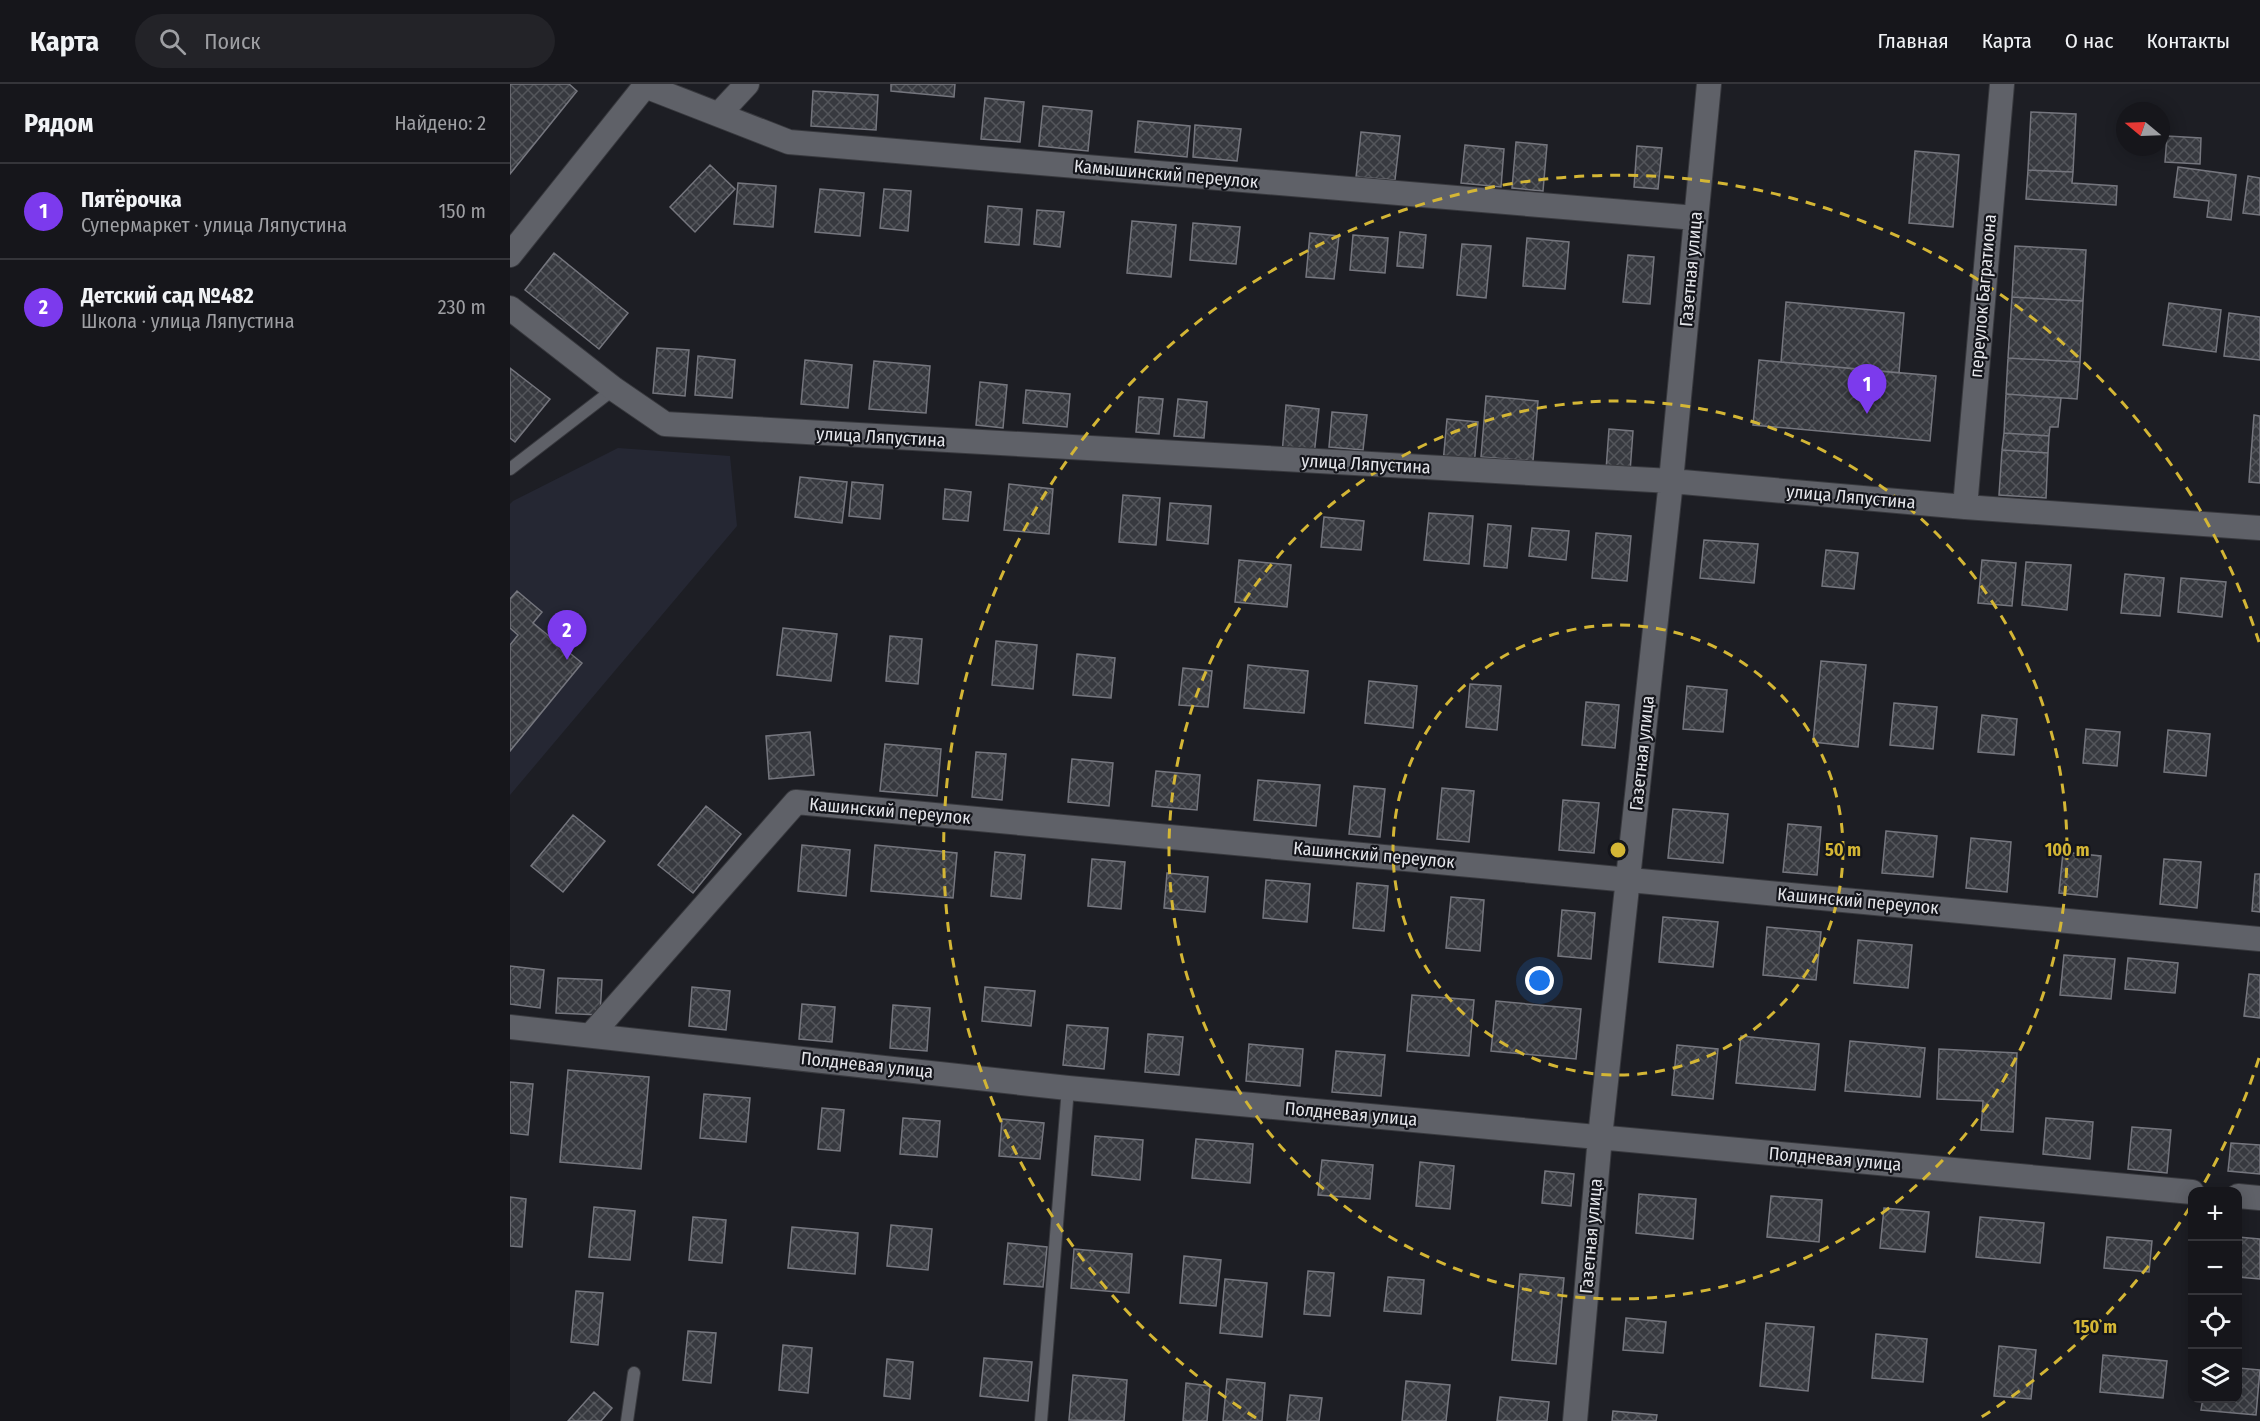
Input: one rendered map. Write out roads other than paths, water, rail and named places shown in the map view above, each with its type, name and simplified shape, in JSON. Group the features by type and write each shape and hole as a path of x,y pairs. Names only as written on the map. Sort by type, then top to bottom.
{"street":[{"path":"719,114 747,84"},
{"name":"Газетная улица","path":"1575,1421 1600,1137 1671,481 1709,84"},
{"name":"переулок Багратиона","path":"1965,507 2001,84"},
{"path":"510,255 644,85"},
{"name":"Камышинский переулок","path":"644,85 789,142 1696,218"},
{"name":"улица Ляпустина","path":"510,308 614,389 664,424 1671,481 1965,507 2260,528"},
{"name":"Кашинский переулок","path":"591,1035 796,802 2260,939"},
{"name":"Полдневая улица","path":"510,1027 1068,1088 2188,1192"},
{"path":"2242,1196 2260,1198"}],"lane":[{"path":"510,469 614,389"},
{"path":"1041,1421 1068,1088"},
{"path":"627,1421 634,1373"}],"place":[{"name":"Пятёрочка","path":"1867,414"},
{"name":"Детский сад №482","path":"567,660"}]}
